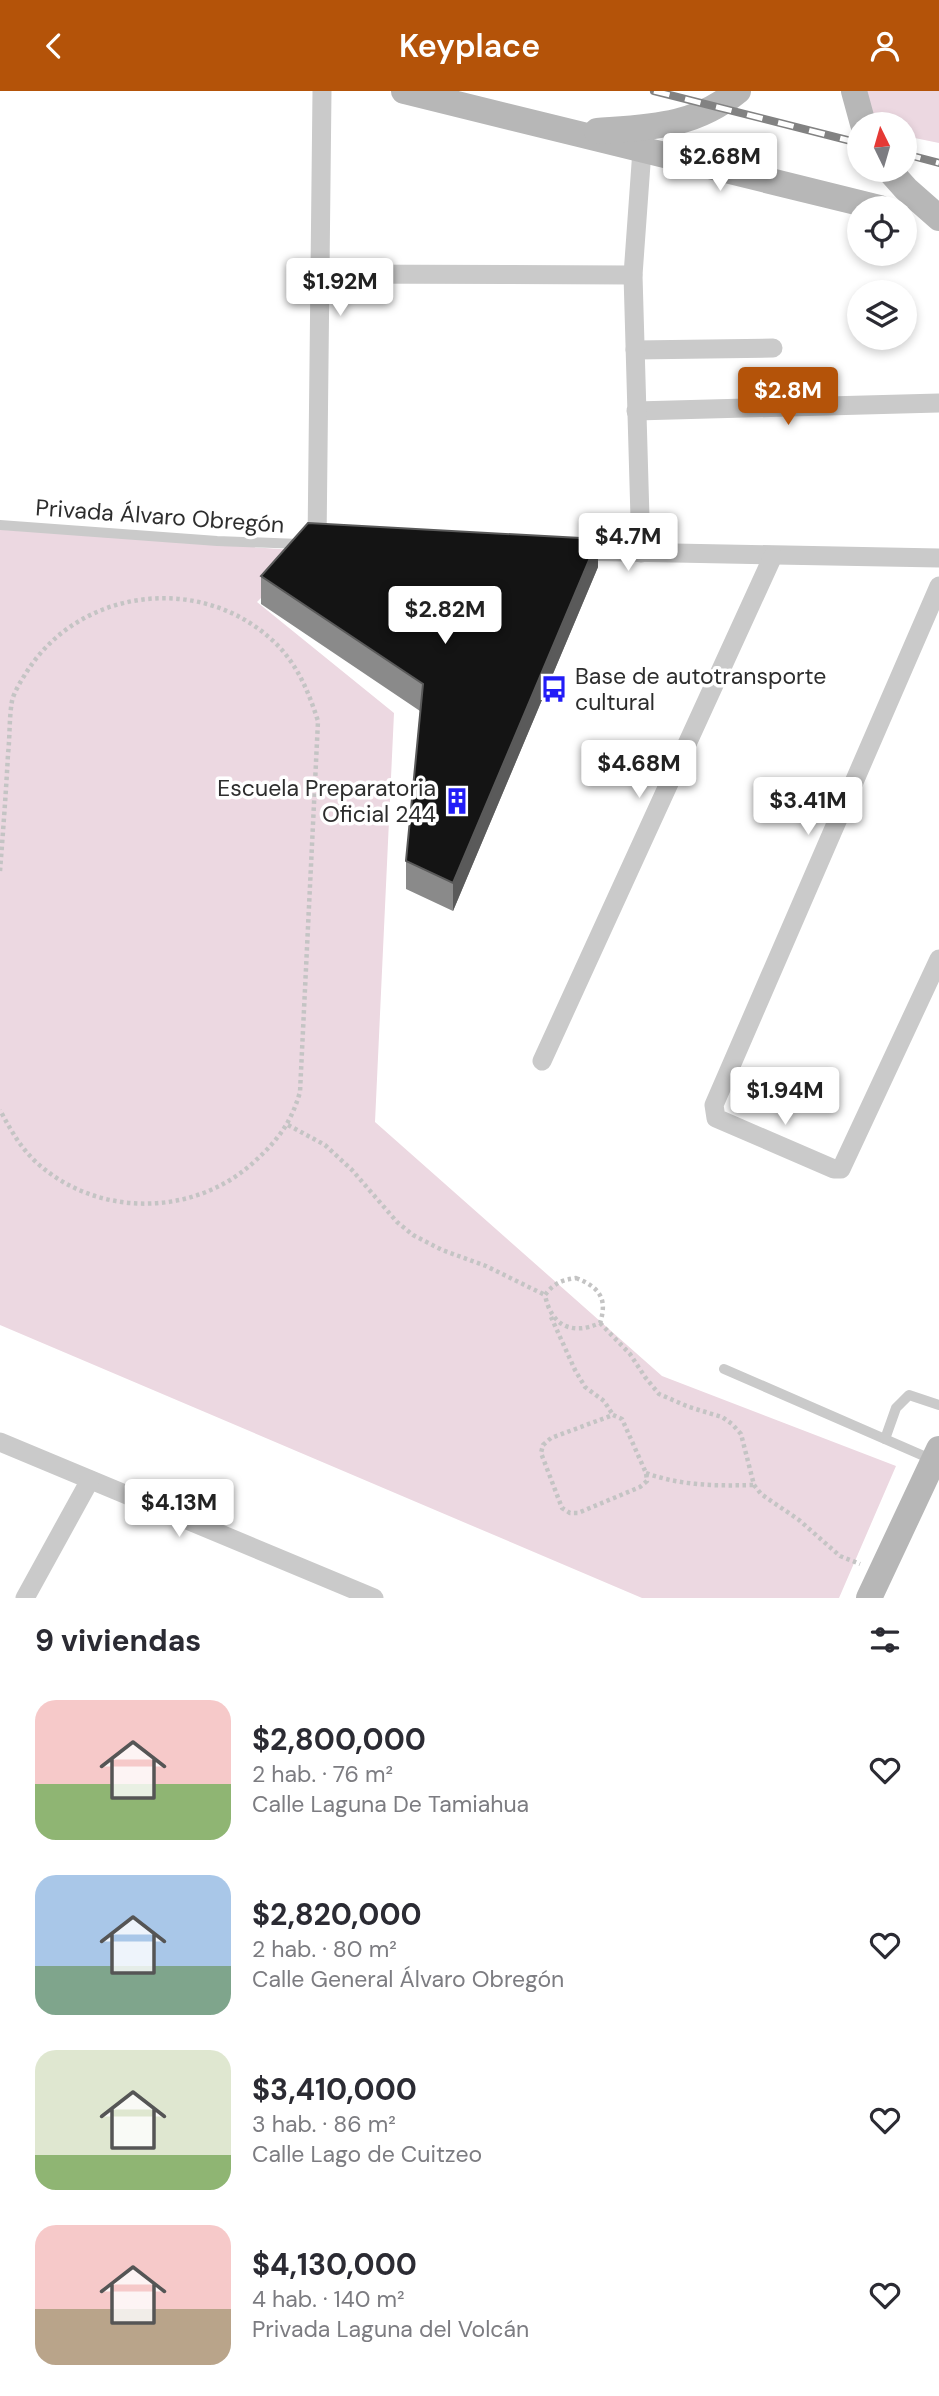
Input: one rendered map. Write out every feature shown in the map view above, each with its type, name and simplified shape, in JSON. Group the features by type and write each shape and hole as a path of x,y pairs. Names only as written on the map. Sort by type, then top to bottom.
{"main road":[{"path":"404,91 847,200"},
{"path":"570,132 667,125 708,112 738,91"},
{"path":"854,91 860,112"},
{"path":"900,182 939,221"},
{"path":"917,216 939,221"},
{"path":"869,1598 937,1455"}],"street":[{"path":"322,91 317,544 344,545"},
{"path":"641,553 633,275 642,150"},
{"path":"320,274 633,275"},
{"path":"635,350 774,348"},
{"path":"636,411 939,403"},
{"path":"547,551 939,558"},
{"path":"542,1061 773,556"},
{"path":"939,586 714,1104 714,1114 719,1121 834,1170 843,1167 939,959"},
{"path":"0,1442 374,1598"},
{"path":"24,1598 90,1480"}],"lane":[{"name":"Privada Álvaro Obregón","path":"0,525 217,541 317,544"},
{"path":"724,1369 885,1439 937,1455"},
{"path":"885,1439 897,1408 909,1395 939,1405"}],"path":[{"path":"0,871 12,699 25,673 42,650 68,627 90,614 121,602 160,596 205,602 247,620 272,640 292,663 308,690 318,721 300,1092 288,1125 267,1150 240,1174 208,1192 169,1203 128,1204 100,1199 64,1183 36,1162 13,1135 0,1110"},
{"path":"288,1125 325,1145 352,1170 397,1222 413,1235 545,1295"},
{"path":"600,1323 603,1304 601,1295 590,1283 576,1278 561,1280 550,1287 545,1295 550,1315 584,1387 604,1401 612,1415 622,1419 647,1481 640,1487 591,1508 570,1513 562,1508 541,1453 544,1445 551,1438 612,1415"},
{"path":"550,1315 571,1328 584,1329 600,1323"},
{"path":"600,1323 630,1354 659,1394 722,1417 741,1434 754,1485 761,1494 799,1520 840,1556 880,1573"},
{"path":"646,1473 668,1481 695,1485 754,1485"}],"shaded area":[{"path":"862,91 939,91 939,143 917,138 917,112 866,112"},
{"path":"0,529 308,551 257,602 394,713 375,1122 662,1376 896,1466 839,1598 642,1598 0,1325"}],"building":[{"name":"Escuela Preparatoria Oficial 244","path":"308,523 598,539 453,883 406,861 423,684 261,576"}],"railway":[{"path":"654,91 847,140"},
{"path":"917,157 939,163"}],"place":[{"name":"Base de autotransporte cultural","path":"554,689"},
{"name":"Escuela Preparatoria Oficial 244","path":"457,801"}]}
